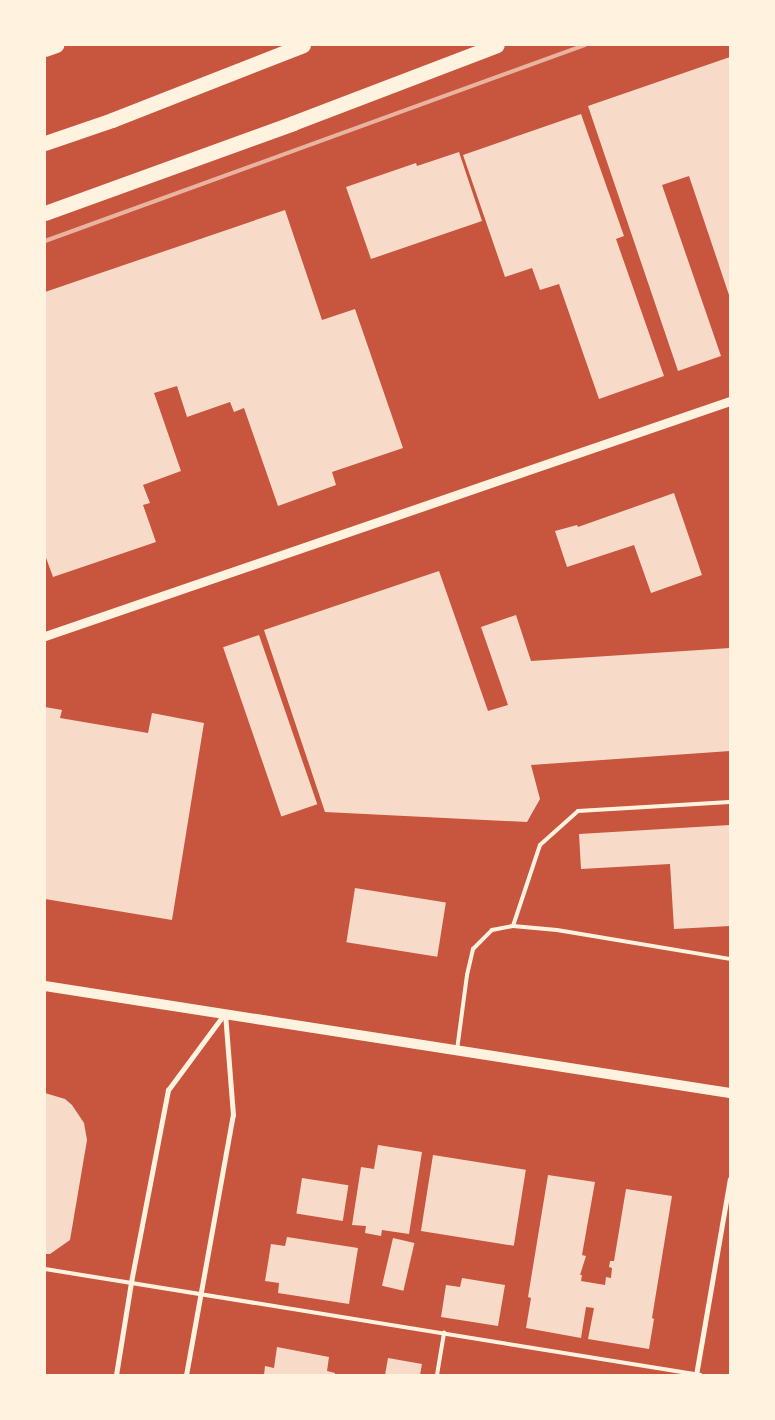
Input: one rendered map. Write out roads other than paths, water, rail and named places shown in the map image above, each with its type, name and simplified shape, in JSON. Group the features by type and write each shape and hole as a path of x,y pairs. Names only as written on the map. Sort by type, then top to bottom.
{"highway":[{"path":"45,49 56,45"},
{"path":"45,143 112,120 303,45"},
{"path":"45,212 293,123 496,45"}],"main road":[{"path":"45,986 730,1093"}],"street":[{"path":"45,636 730,400"},
{"path":"116,1375 131,1282 168,1090 225,1013"},
{"path":"186,1375 233,1115 225,1013"},
{"path":"696,1375 730,1179"}],"lane":[{"path":"514,926 540,845 578,811 730,802"},
{"path":"456,1050 467,975 473,949 492,930 514,926 557,930 730,959"},
{"path":"45,1269 700,1375"},
{"path":"437,1375 444,1333"}],"railway":[{"path":"45,241 585,45"}]}
